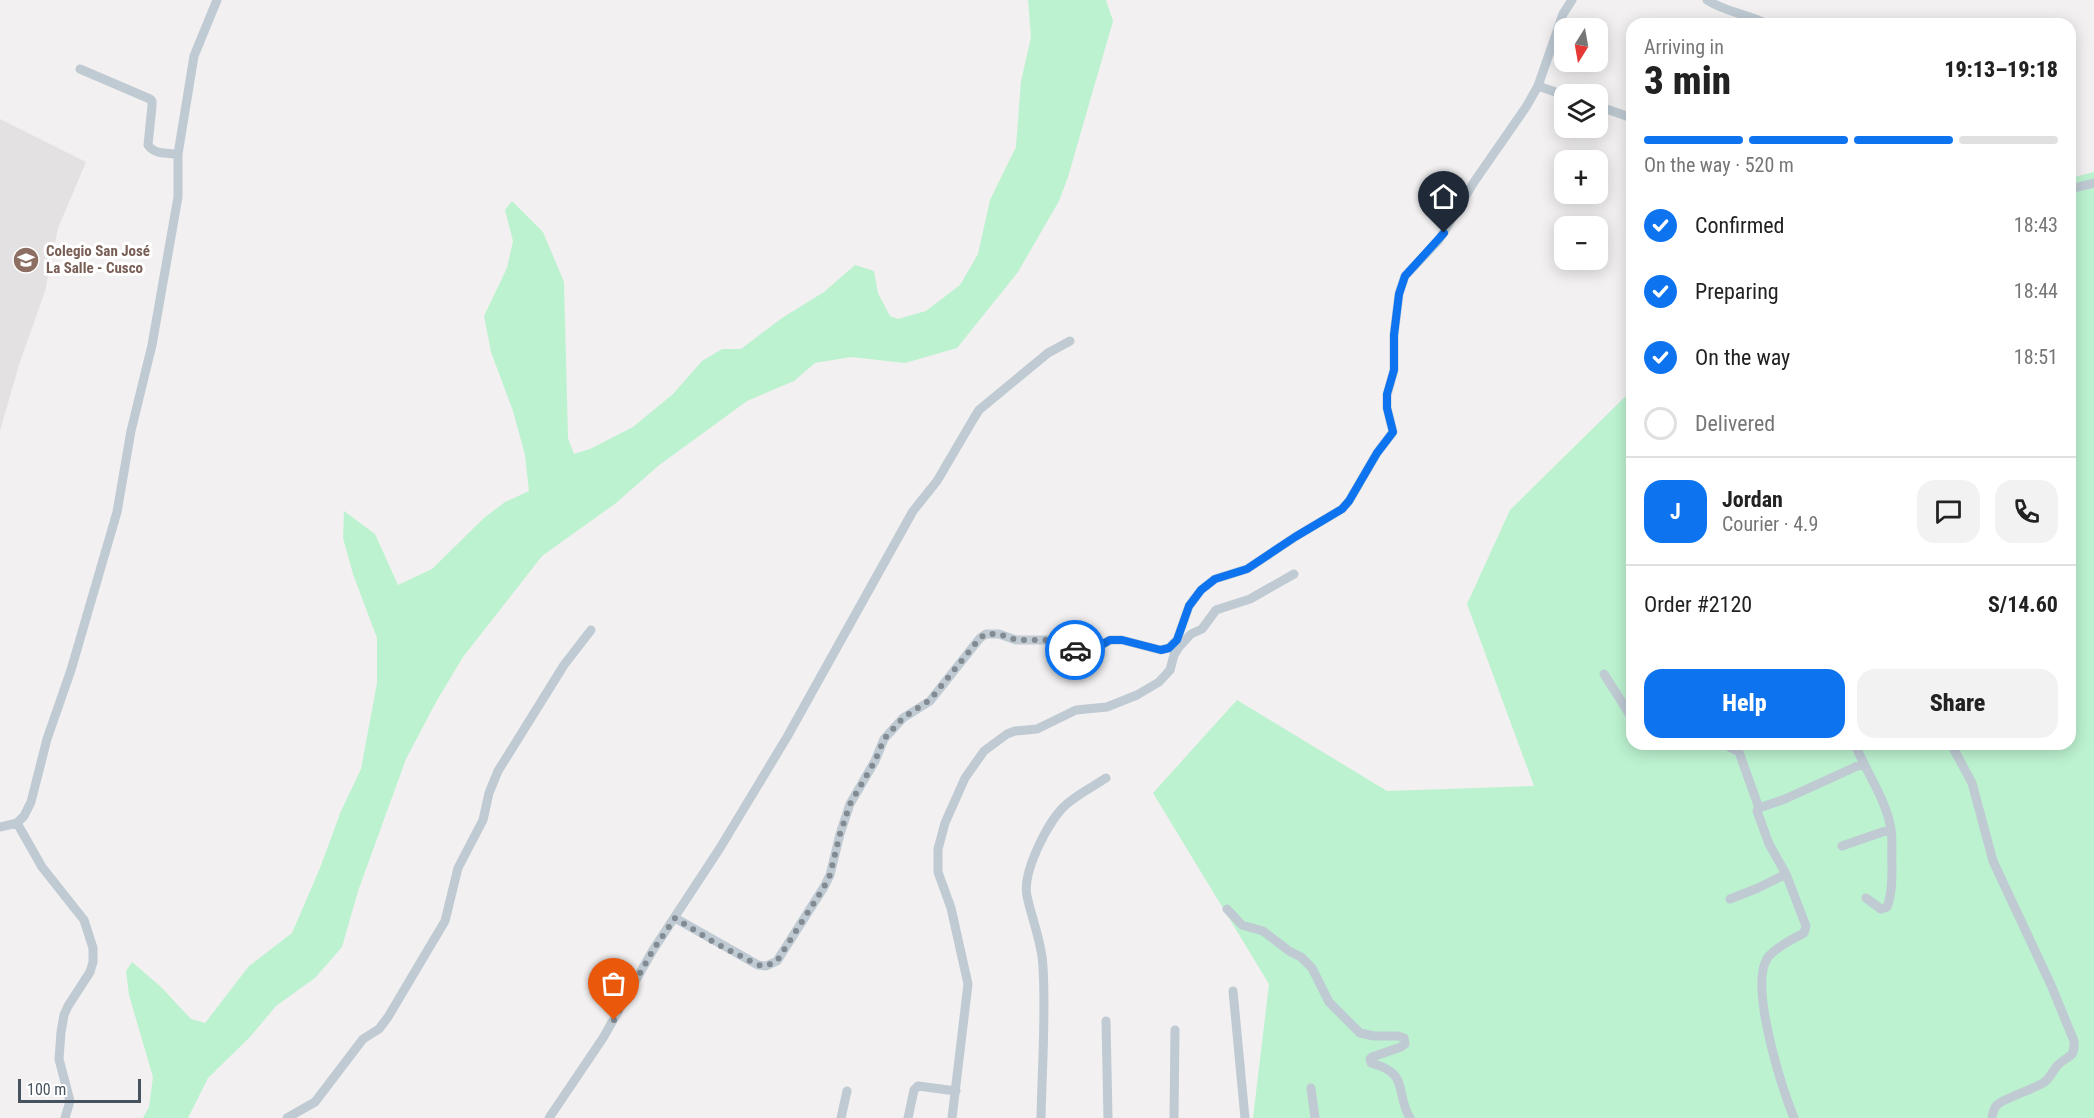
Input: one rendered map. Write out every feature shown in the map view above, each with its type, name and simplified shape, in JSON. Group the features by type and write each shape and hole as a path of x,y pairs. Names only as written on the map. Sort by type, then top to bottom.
{"street":[{"path":"0,827 17,823 24,816 31,802 47,739 71,670 117,512 131,431 152,345 178,197 178,154 194,56 217,0"},
{"path":"952,1118 968,984 951,908 938,872 938,849 949,813 965,778 984,751 1007,734 1037,729 1076,710 1107,707 1137,695 1159,682 1170,670 1174,648 1189,606 1201,590 1215,579 1247,569 1342,509 1349,501 1377,453 1393,432 1387,408 1387,394 1394,370 1394,335 1399,294 1405,276 1444,233 1474,182 1538,86 1563,14 1572,0"},
{"path":"1707,0 1733,12 1754,18"},
{"path":"80,69 150,99 153,106 148,145 158,152 178,154"},
{"path":"1538,86 1554,92"},
{"path":"1608,110 1626,116"},
{"path":"2076,188 2094,183"},
{"path":"549,1118 603,1038 653,950 786,737 913,511 937,481 974,418 980,410 1048,353 1070,341"},
{"path":"675,918 715,943 758,965 766,966 777,961 827,881 850,804 875,761 884,739 903,718 930,700 974,645 986,634 999,634 1016,640 1048,640 1078,651 1089,652 1110,640 1122,640 1161,650 1174,648 1202,628 1216,610 1250,599 1294,574"},
{"path":"286,1118 315,1102 363,1039 379,1029 388,1017 445,921 458,868 483,820 489,793 498,771 564,664 591,630"},
{"path":"1604,674 1626,709"},
{"path":"1735,750 1739,752 1758,808 1757,814 1769,844 1786,874 1806,930 1769,956 1762,968 1761,993 1781,1084 1794,1118"},
{"path":"1857,750 1881,798 1891,829 1892,876 1889,902 1887,907 1881,909 1866,898"},
{"path":"1954,750 1972,783 1993,861 2074,1041 2072,1056 2058,1065 2048,1079 2027,1092 1998,1103 1993,1110 1992,1118"},
{"path":"1758,808 1785,799 1863,764"},
{"path":"1041,1118 1044,987 1042,951 1027,896 1028,872 1052,823 1066,804 1106,778"},
{"path":"17,823 42,867 84,920 93,948 90,972 68,1006 61,1032 60,1068 70,1101 65,1118"},
{"path":"1842,846 1891,829"},
{"path":"1730,899 1786,874"},
{"path":"1227,909 1242,925 1263,931 1289,951 1301,957 1312,968 1329,1002 1360,1033 1404,1038 1405,1044 1401,1047 1370,1059 1371,1063 1385,1067 1399,1079 1406,1112 1410,1118"},
{"path":"1233,991 1245,1118"},
{"path":"1106,1021 1108,1118"},
{"path":"1174,1118 1175,1030"},
{"path":"908,1118 914,1090 918,1086 956,1091"},
{"path":"1311,1089 1315,1118"},
{"path":"841,1118 847,1091"}],"shaded area":[{"name":"Colegio San José La Salle - Cusco","path":"0,119 86,162 58,228 45,291 19,365 0,431"}],"green space":[{"path":"1028,0 1106,0 1113,21 1059,201 1018,272 957,348 905,363 851,357 815,363 794,381 747,401 658,466 616,503 542,556 463,657 406,759 358,891 342,947 315,978 276,1006 250,1037 208,1078 188,1118 143,1118 149,1107 153,1077 129,995 126,971 132,962 161,987 191,1019 205,1023 249,966 292,933 341,811 361,769 377,683 377,638 353,574 343,538 344,511 375,534 398,585 432,569 484,518 505,502 529,491 525,455 513,411 491,352 484,316 507,268 513,241 505,210 512,201 543,232 564,282 568,438 574,454 590,449 633,427 673,394 702,361 722,349 741,349 782,318 824,292 855,265 874,271 878,293 890,316 898,319 926,311 960,285 978,254 990,200 1016,147 1021,81 1031,37"},
{"path":"2094,172 2094,1118 1253,1118 1269,984 1153,793 1237,700 1387,791 1534,786 1467,604 1510,510 1626,396 1626,750 2076,750 2076,176"}],"way so far":[{"path":"614,1020 653,950 675,918 715,943 758,965 766,966 777,961 830,875 850,804 875,761 884,739 897,723 925,705 935,695 980,638 992,633 1016,640 1048,640 1075,650"}],"place":[{"name":"Colegio San José La Salle - Cusco","path":"26,260"}],"route":[{"path":"1075,650 1089,652 1110,640 1122,640 1161,650 1169,648 1177,640 1184,626 1189,606 1201,590 1215,579 1247,569 1342,509 1377,453 1392,436 1393,428 1387,408 1387,394 1394,370 1394,335 1399,294 1405,276 1444,233"}]}
